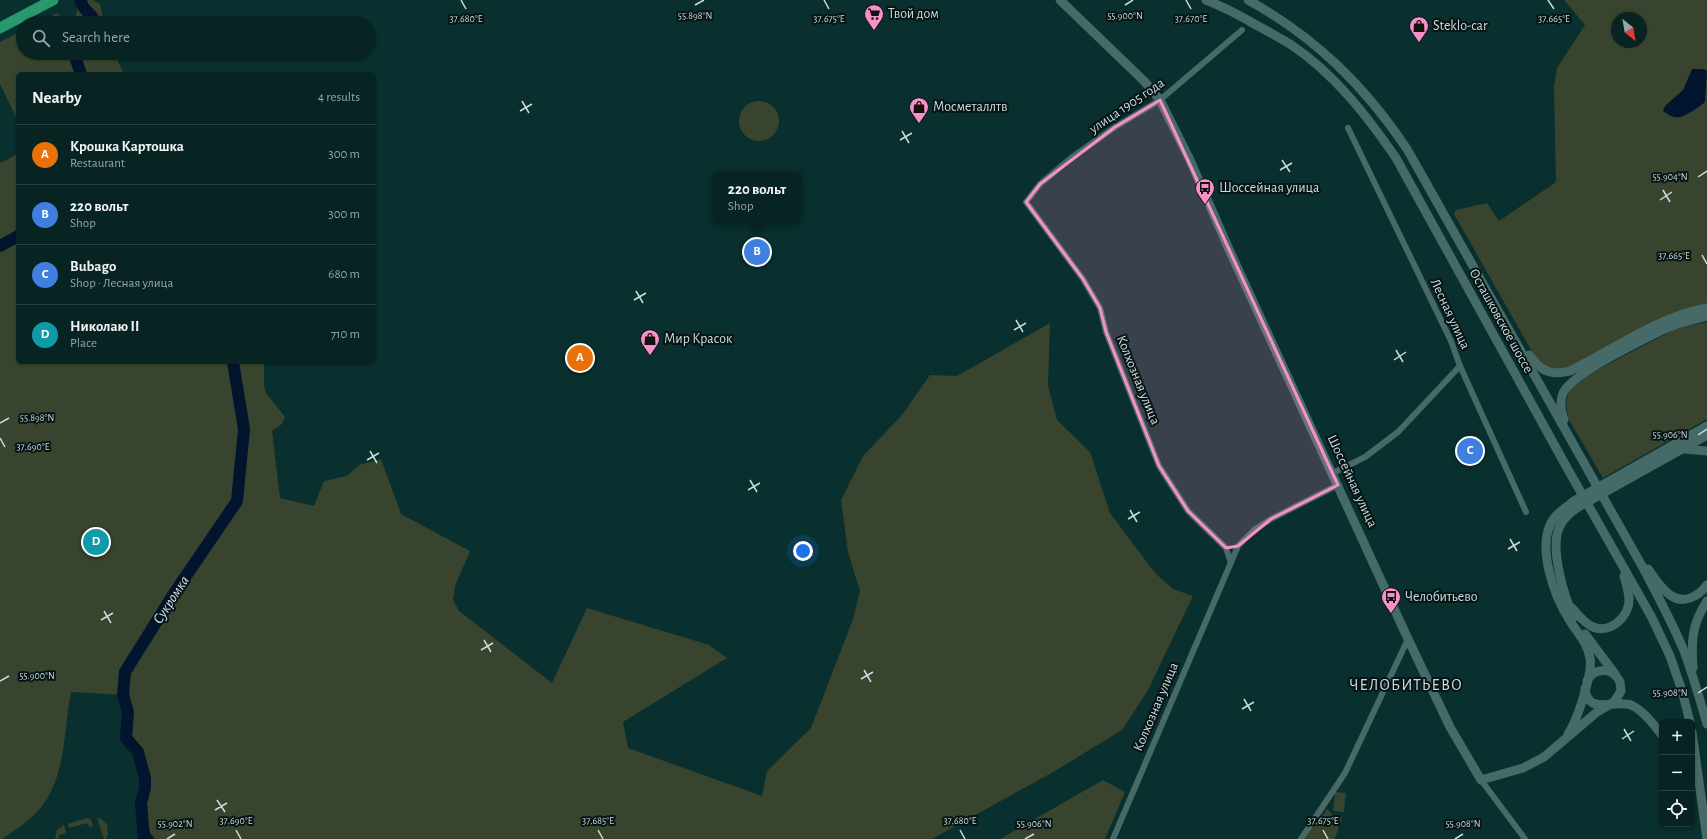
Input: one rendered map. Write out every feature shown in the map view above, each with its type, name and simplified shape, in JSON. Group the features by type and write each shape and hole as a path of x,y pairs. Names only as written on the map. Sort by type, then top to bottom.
{"highway":[{"path":"22,16 52,0"},
{"path":"0,28 16,19"}],"street":[{"name":"Шоссейная улица","path":"1060,0 1144,81 1160,100 1190,160 1228,247 1450,727 1481,780 1525,839"},
{"name":"Осташковское шоссе","path":"1206,0 1220,5 1291,45 1321,69 1354,102 1377,130 1396,158 1613,551 1651,616 1670,656 1682,691 1689,719"},
{"name":"Осташковское шоссе","path":"1248,0 1300,32 1331,58 1362,88 1387,118 1425,179 1630,544 1665,610 1684,651 1707,724"},
{"name":"улица 1905 года","path":"1026,202 1040,184 1071,158 1115,127 1160,100 1242,30"},
{"name":"Лесная улица","path":"1348,128 1450,341 1526,512"},
{"name":"Колхозная улица","path":"1026,202 1083,278 1100,308 1106,332 1159,466 1188,511 1226,548 1231,563"},
{"path":"1508,326 1534,362 1543,370 1560,374 1582,365 1658,323 1692,311 1707,308"},
{"path":"1581,458 1563,419 1561,410 1563,392 1568,386 1586,372 1662,330 1677,324 1707,316"},
{"path":"1333,473 1365,457 1398,432 1460,366"},
{"path":"1550,752 1565,738 1573,726 1590,670 1591,659 1588,650 1562,607 1551,577 1547,547 1550,526 1558,514 1574,501 1707,426"},
{"path":"1481,780 1523,768 1537,761 1598,712 1617,699 1621,691 1618,678 1576,621 1566,599 1561,582 1557,556 1557,534 1559,527 1565,518 1580,506 1707,435"},
{"path":"1683,449 1707,451"},
{"name":"Колхозная улица","path":"1113,839 1238,546 1254,530 1271,519 1338,485"},
{"path":"1630,544 1669,595 1685,600 1693,598 1701,593 1707,584"},
{"path":"1226,548 1238,546"},
{"path":"1561,582 1571,607 1592,627 1609,627 1618,622 1624,616 1628,607 1629,599 1624,578 1613,551"},
{"path":"1696,687 1692,638 1699,613 1707,601"},
{"path":"1301,839 1345,773 1408,638"},
{"path":"1618,678 1611,672 1603,670 1593,673 1586,683 1587,695 1592,702 1601,706 1624,703 1639,710 1659,732"},
{"path":"1695,755 1707,839"},
{"path":"1695,790 1703,815"}],"highlighted area":[{"path":"1160,100 1338,485 1271,519 1238,546 1226,548 1188,511 1159,466 1106,332 1100,308 1083,279 1026,202 1040,184 1115,127"}],"green space":[{"path":"83,0 92,0 100,4 103,16 75,16 78,8 76,4"},
{"path":"1564,0 1707,0 1707,305 1569,367 1553,369 1546,366 1534,355 1454,214 1456,210 1487,203 1499,221 1556,182 1554,87 1557,68 1585,25"},
{"path":"57,13 61,16 51,16"},
{"path":"16,34 16,60 117,60 123,72 16,72 16,117 0,84 0,42"},
{"path":"759,101 767,103 773,107 777,113 779,121 777,129 773,135 767,139 759,141 751,139 745,135 741,129 739,121 741,113 745,107 751,103"},
{"path":"16,155 16,364 264,364 264,386 266,393 285,417 282,424 272,431 280,498 314,506 324,481 347,476 359,465 381,459 401,514 470,551 455,586 453,600 459,611 552,683 587,608 709,645 727,658 623,722 628,748 762,796 767,771 811,728 853,619 860,591 848,552 841,500 863,456 902,415 930,375 957,376 1050,323 1048,386 1057,420 1090,452 1110,513 1155,573 1173,589 1193,596 1147,692 1122,730 1055,771 932,839 155,839 150,832 144,813 147,778 141,752 129,738 130,712 125,695 71,692 62,758 52,790 32,817 0,839 0,163"},
{"path":"1707,322 1707,419 1603,478 1568,418 1566,402 1569,390 1584,377 1677,328"},
{"path":"1103,780 1125,792 1105,839 1000,839"},
{"path":"1335,792 1346,793 1344,812 1333,811"},
{"path":"1327,809 1333,815 1342,817 1335,839 1305,839 1317,819 1323,815"},
{"path":"87,818 91,820 93,826 89,827 87,823 69,828 68,824"},
{"path":"97,818 100,818 107,824 108,834 106,839 104,839"},
{"path":"64,825 66,833 59,835 58,839 55,839 57,830"}],"water":[{"path":"1692,69 1704,69 1707,71 1705,102 1686,115 1681,117 1671,116 1663,111 1665,106 1683,90"},
{"path":"142,797 143,814 148,832 154,839 138,839 138,819"}],"waterway":[{"path":"80,0 84,8 91,16"},
{"path":"76,60 80,72"},
{"path":"0,246 16,237"},
{"name":"Сукромка","path":"144,839 141,803 145,788 145,778 138,752 126,738 128,712 123,695 125,672 173,595 237,501 244,429 233,364"}],"place":[{"name":"Твой дом","path":"874,31"},
{"name":"Steklo-car","path":"1419,43"},
{"name":"Мосметаллтв","path":"919,124"},
{"name":"Шоссейная улица","path":"1205,205"},
{"name":"220 вольт","path":"757,252"},
{"name":"Мир Красок","path":"650,356"},
{"name":"Крошка Картошка","path":"580,358"},
{"name":"Bubago","path":"1470,451"},
{"name":"Николаю II","path":"96,542"},
{"name":"Челобитьево","path":"1391,614"}],"district":[{"name":"ЧЕЛОБИТЬЕВО","path":"1406,685"}]}
